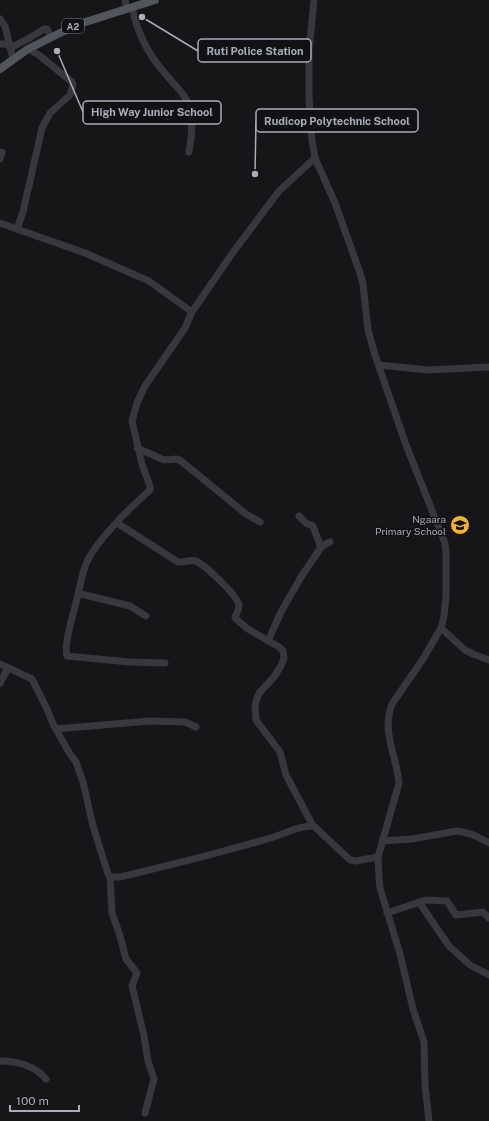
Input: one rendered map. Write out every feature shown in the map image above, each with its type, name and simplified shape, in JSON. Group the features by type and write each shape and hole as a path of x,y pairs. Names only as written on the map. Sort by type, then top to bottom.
{"main road":[{"name":"A2","path":"0,69 28,49 76,25 128,5 155,0"}],"street":[{"path":"314,0 309,52 309,82 311,123 315,158 335,203 361,279 365,297 368,330 379,365 406,445 444,543 446,596 441,628 389,711 390,740 399,783 378,857 380,888 400,954 413,1009 424,1042 429,1121"},
{"path":"128,5 147,50 159,67 182,92 187,102 191,116 192,132 188,152"},
{"path":"0,19 5,26 13,59"},
{"path":"0,44 10,46 28,39 44,29 47,29 51,37"},
{"path":"17,229 23,212 42,128 50,113 70,95 73,88 72,82 39,55 28,49"},
{"path":"166,663 129,662 67,656 67,643 82,575 92,554 130,507 150,490 137,448 132,422 137,403 145,386 186,328 192,312 231,255 278,191 315,158"},
{"path":"0,223 85,253 149,281 192,312"},
{"path":"379,365 428,370 489,368"},
{"path":"137,448 164,460 177,459 181,461 246,514 260,522"},
{"path":"299,516 306,523 313,526 321,548"},
{"path":"117,523 178,562 193,560 206,568 227,588 237,601 239,610 236,619 248,630 281,649 284,654 281,666 257,698 255,706 256,720 280,752 286,775 313,826 350,860 356,861 378,857"},
{"path":"268,641 281,612 292,593 321,548 330,542"},
{"path":"79,592 81,594 130,606 146,616"},
{"path":"441,628 465,650 489,660"},
{"path":"0,664 32,679 56,729 78,766 95,832 110,877 112,913 126,959 137,973 132,986 144,1036 148,1061 154,1079 145,1113"},
{"path":"0,683 8,668"},
{"path":"56,729 150,721 185,722 196,727"},
{"path":"110,877 120,877 198,858 306,826 313,826"},
{"path":"382,841 412,839 457,831 474,835 489,843"},
{"path":"387,913 426,900 447,900 456,915 483,912 489,918"},
{"path":"419,902 452,950 470,965 489,976"},
{"path":"0,1061 26,1065 41,1073 46,1079"}],"place":[{"name":"Ruti Police Station","path":"142,17"},
{"name":"High Way Junior School","path":"57,51"},
{"name":"Rudicop Polytechnic School","path":"255,174"},
{"name":"Ngaara Primary School","path":"460,525"}]}
